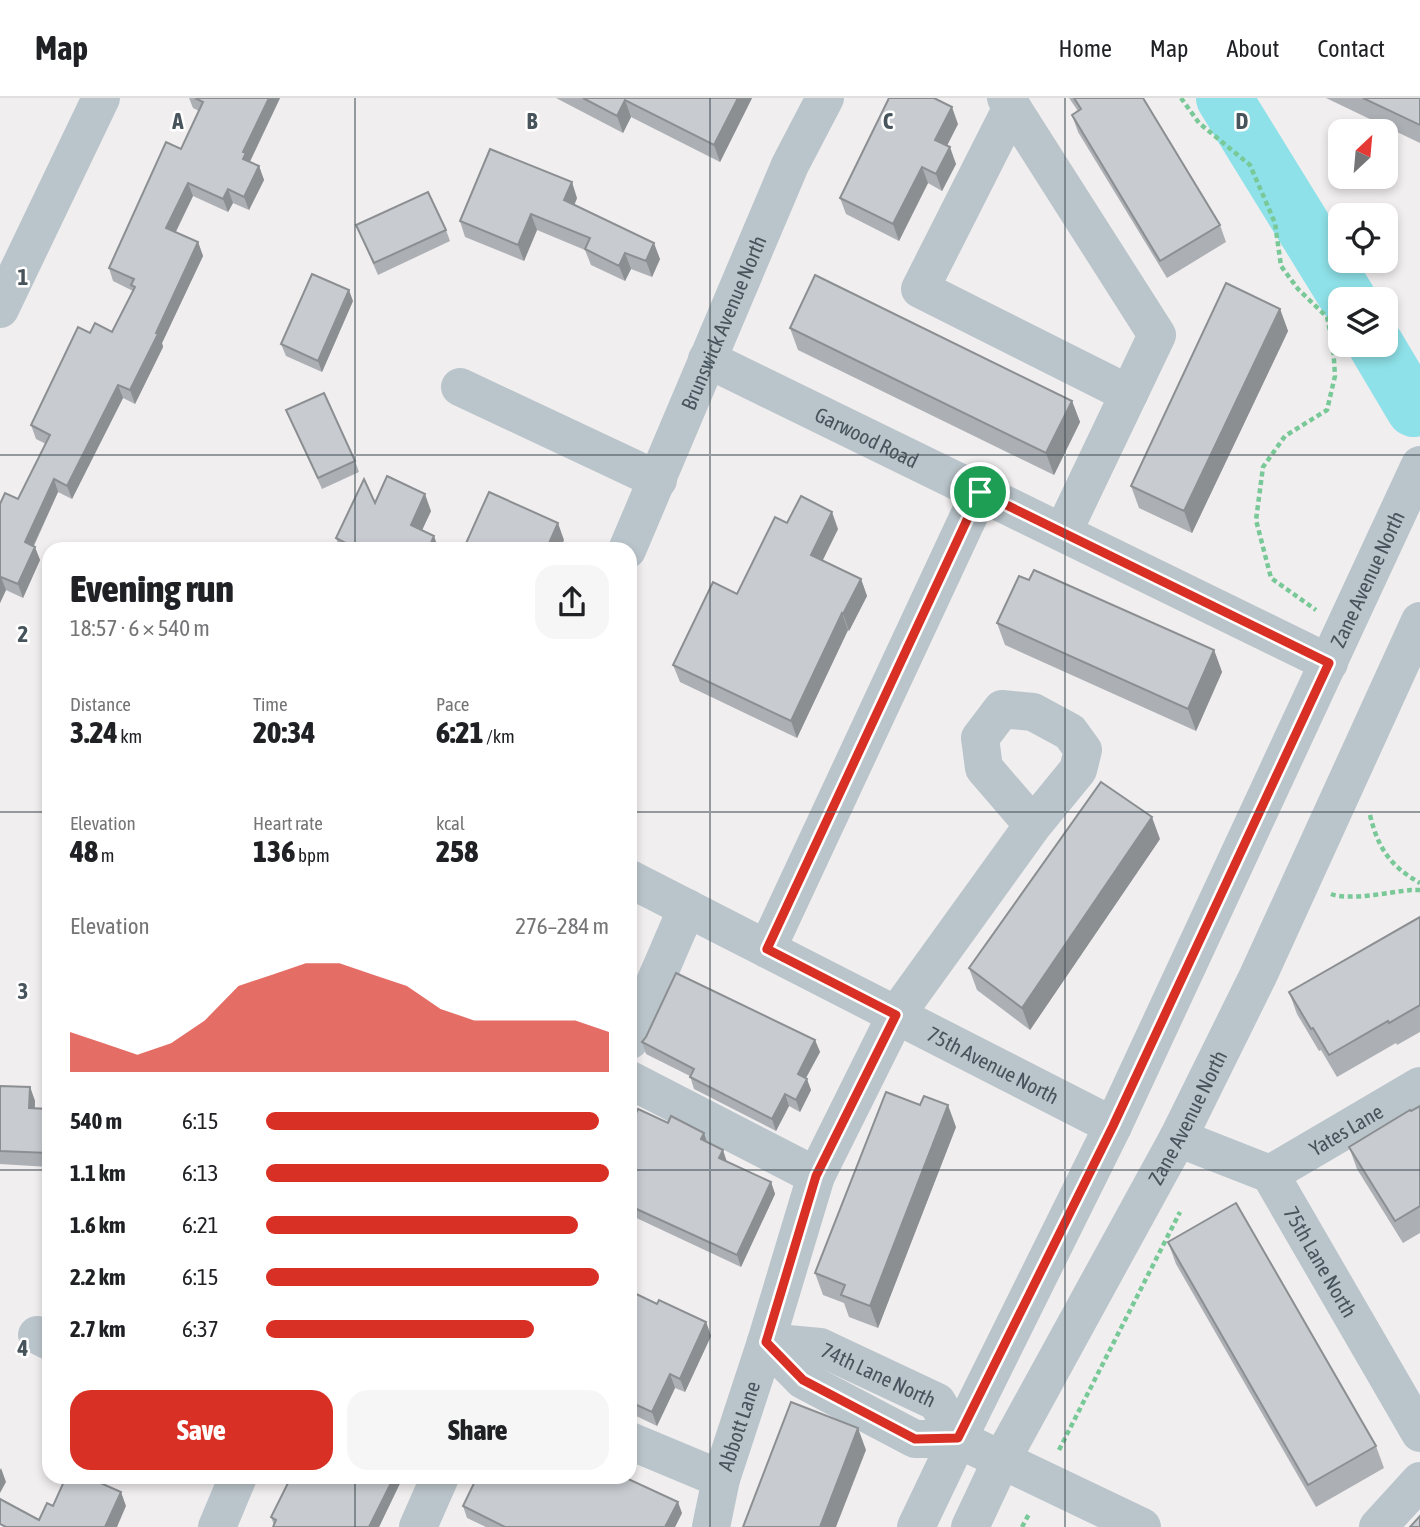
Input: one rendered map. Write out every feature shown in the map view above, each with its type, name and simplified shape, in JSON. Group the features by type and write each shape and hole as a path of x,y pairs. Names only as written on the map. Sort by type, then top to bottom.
{"street":[{"path":"0,309 101,98"},
{"name":"Brunswick Avenue North","path":"631,542 790,164 825,98"},
{"path":"1009,103 920,289 1129,394"},
{"path":"1009,103 1157,335 1063,533"},
{"name":"Garwood Road","path":"708,359 1329,663"},
{"path":"460,387 658,480"},
{"name":"Zane Avenue North","path":"916,1527 1113,1126 1420,465"},
{"path":"767,949 980,492"},
{"name":"Zane Avenue North","path":"970,1527 1002,1459 1178,1138 1258,976 1420,621"},
{"name":"Abbott Lane","path":"711,1527 721,1479 816,1176 896,1015 1033,825"},
{"name":"75th Avenue North","path":"637,883 1113,1126"},
{"path":"637,1024 687,908"},
{"path":"637,1084 816,1176"},
{"name":"Yates Lane","path":"1270,1174 1420,1086"},
{"path":"1178,1138 1270,1174"},
{"name":"75th Lane North","path":"1270,1174 1420,1433"},
{"name":"74th Lane North","path":"766,1342 803,1380 915,1439 958,1438"},
{"path":"958,1438 1142,1527"},
{"path":"637,1444 721,1479"},
{"path":"1378,1527 1420,1482"},
{"path":"217,1527 235,1484"},
{"path":"418,1527 437,1484"}],"path":[{"path":"1181,98 1199,123 1250,165 1275,223 1281,266 1298,289 1327,317 1333,345 1335,376 1327,410 1285,436 1263,467 1256,520 1271,578 1320,613 1347,624"},
{"path":"1368,811 1386,856 1420,883"},
{"path":"1331,894 1337,897 1420,890"},
{"path":"1022,1527 1185,1203"}],"building":[{"path":"195,98 269,98 243,152 246,153 243,159 259,166 244,197 228,189 223,199 188,183 166,228 198,242 156,333 158,334 130,390 118,385 67,486 54,479 25,542 35,547 18,584 1,577 0,579 0,504 5,493 18,499 50,435 31,425 78,327 90,333 95,323 112,332 135,287 131,285 134,279 109,268 166,142 181,149 203,102"},
{"path":"583,98 738,98 714,145 625,100 617,116"},
{"path":"889,98 934,98 952,107 935,140 950,147 936,174 922,167 893,224 840,198"},
{"path":"1074,98 1143,98 1220,225 1160,261 1072,115 1081,109"},
{"path":"1363,98 1420,98 1420,125"},
{"path":"490,149 572,182 564,200 654,243 646,261 625,253 619,266 585,249 590,238 531,214 518,245 460,221"},
{"path":"428,192 446,230 374,263 356,225"},
{"path":"312,274 349,290 318,361 281,344"},
{"path":"815,275 1072,401 1046,453 790,328"},
{"path":"1226,283 1280,309 1184,511 1131,486"},
{"path":"324,393 355,461 318,478 286,410"},
{"path":"387,476 425,494 411,525 434,536 431,542 344,542 336,538 364,479 375,503"},
{"path":"489,492 558,523 550,542 467,542"},
{"path":"801,496 832,512 811,555 861,579 791,721 673,665 713,582 737,594 775,517 787,523"},
{"path":"1034,570 1214,650 1188,709 997,623 1019,576 1029,580"},
{"path":"1101,782 1152,817 1022,1008 969,968"},
{"path":"1420,917 1420,1005 1329,1055 1289,992"},
{"path":"676,973 815,1040 798,1074 807,1079 796,1100 785,1094 772,1119 690,1077 694,1069 642,1042"},
{"path":"0,1086 30,1087 29,1108 42,1109 42,1153 0,1151"},
{"path":"886,1092 920,1105 924,1096 948,1105 870,1306 841,1295 845,1285 815,1273"},
{"path":"1420,1106 1420,1206 1395,1221 1349,1147"},
{"path":"638,1109 668,1123 671,1116 704,1133 701,1139 723,1150 719,1158 771,1182 737,1255 637,1209"},
{"path":"1236,1203 1376,1446 1308,1485 1168,1242"},
{"path":"637,1294 657,1304 659,1300 706,1322 680,1379 670,1374 652,1412 637,1405"},
{"path":"791,1402 858,1428 820,1527 743,1527"},
{"path":"637,1483 678,1502 665,1527 505,1527 463,1506 474,1484"},
{"path":"63,1484 103,1484 121,1492 105,1527 6,1527 0,1524 0,1499 39,1520 47,1503 53,1506"},
{"path":"288,1484 390,1484 369,1527 273,1527 276,1520 271,1517"},
{"path":"1420,1516 1420,1527 1410,1527"}],"waterway":[{"path":"1224,98 1341,287"},
{"path":"1383,357 1414,409"}],"route":[{"path":"980,492 1329,663 1113,1126 958,1438 915,1439 803,1380 766,1342 816,1176 896,1015 767,949 980,492"}]}
